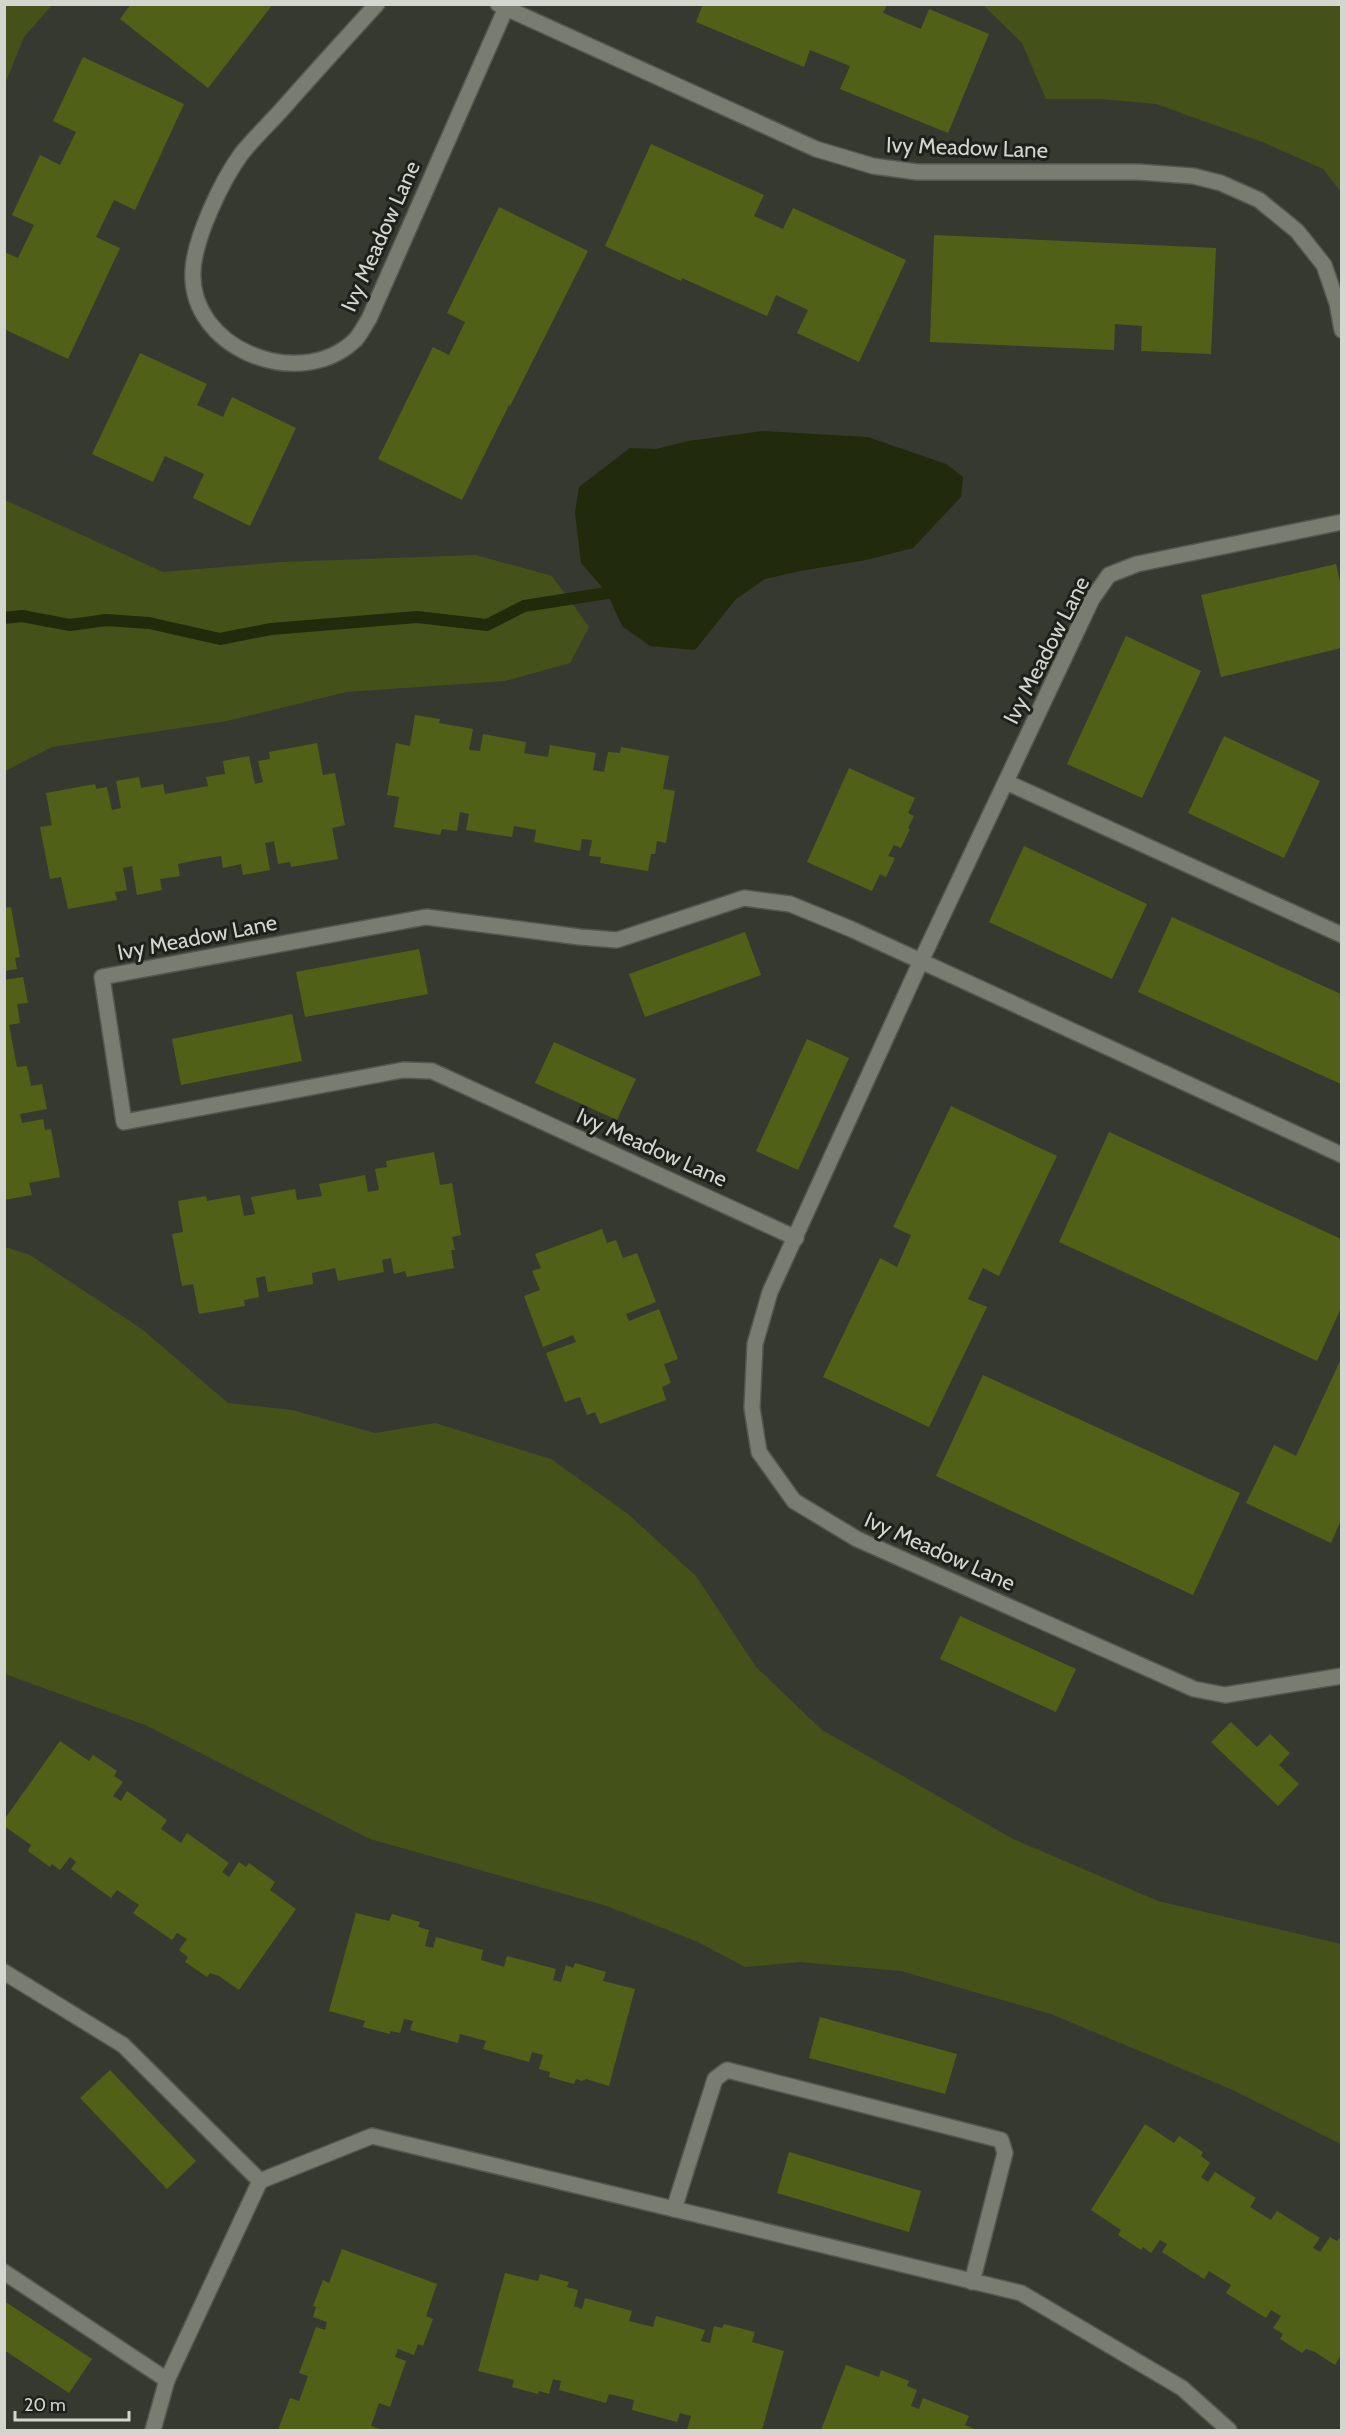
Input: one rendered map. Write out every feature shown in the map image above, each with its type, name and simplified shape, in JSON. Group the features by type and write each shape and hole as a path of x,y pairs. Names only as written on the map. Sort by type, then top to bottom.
{"street":[{"name":"Ivy Meadow Lane","path":"377,4 241,154 200,236 193,270 196,305 218,335 268,360 288,365 312,361 336,353 354,341 369,319 502,6 816,149 873,166 917,172 1138,172 1193,176 1221,183 1259,200 1297,231 1324,265 1337,303 1341,330"},
{"name":"Ivy Meadow Lane","path":"1341,522 1137,564 1109,575 1092,599 921,961 770,1292 755,1344 752,1407 759,1452 794,1501 857,1539 1194,1689 1226,1695 1341,1676"},
{"path":"1006,782 1341,935"},
{"name":"Ivy Meadow Lane","path":"796,1238 432,1071 403,1070 124,1122 102,978 426,917 617,940 744,898 790,904 921,961 1341,1155"},
{"path":"4,1972 123,2045 260,2181"},
{"path":"674,2209 715,2079 727,2070 1001,2140 1005,2153 972,2282"},
{"path":"153,2430 167,2380 260,2181 372,2136 1020,2294 1182,2388 1229,2430"},
{"path":"4,2272 167,2380"}],"green space":[{"path":"5,4 52,5 24,37 5,84"},
{"path":"983,5 1341,5 1341,192 1323,169 1265,143 1156,104 1102,99 1046,99 1022,43"},
{"path":"5,500 163,572 282,562 476,555 552,576 589,627 570,663 505,681 346,692 227,721 52,747 5,771"},
{"path":"5,1247 30,1255 143,1330 228,1403 292,1410 375,1433 435,1423 551,1459 628,1514 696,1576 756,1667 822,1730 1013,1839 1158,1901 1341,1944 1341,2144 1233,2090 1051,2014 901,1971 799,1962 745,1967 698,1942 607,1906 370,1839 145,1725 5,1674"}],"shaded area":[{"path":"763,431 868,437 946,464 963,477 961,497 913,548 866,560 765,579 736,599 695,650 650,646 622,626 607,593 581,563 575,512 579,487 630,448 656,449 688,441"}],"building":[{"path":"131,4 273,4 208,88 120,19"},
{"path":"703,4 887,4 883,13 921,29 929,9 989,34 948,133 840,89 850,66 810,50 804,67 696,22"},
{"path":"83,57 184,104 135,210 114,200 96,237 120,248 68,359 4,329 4,252 18,258 34,225 12,215 40,155 60,165 76,132 53,121"},
{"path":"651,144 764,195 754,216 783,229 793,208 906,260 859,362 797,333 808,310 776,295 767,316 682,278 681,281 605,246"},
{"path":"499,207 588,251 462,500 378,459 433,347 449,355 465,322 447,313"},
{"path":"934,235 1216,248 1211,354 1141,351 1142,326 1115,324 1114,350 930,342"},
{"path":"140,353 207,384 197,405 223,417 232,397 296,428 250,526 193,498 204,474 165,456 153,482 92,454"},
{"path":"1336,564 1341,586 1341,648 1221,677 1201,595"},
{"path":"1126,636 1201,671 1142,798 1067,764"},
{"path":"415,715 440,719 439,723 473,729 469,750 480,751 483,734 526,742 524,753 535,755 548,757 550,745 596,753 593,770 604,772 608,752 620,753 621,747 669,756 663,789 675,791 666,843 657,841 655,854 651,854 648,871 600,863 601,857 589,856 592,840 582,839 580,851 534,842 536,830 514,826 512,837 466,830 469,814 460,812 457,831 442,829 440,835 394,827 399,797 387,795 396,743 410,746"},
{"path":"1224,736 1320,781 1284,858 1188,813"},
{"path":"317,743 323,775 335,773 345,825 332,828 338,859 291,867 290,862 278,864 274,841 265,843 270,870 243,875 241,864 223,868 221,856 197,860 178,864 180,876 160,879 162,890 137,895 132,866 123,868 127,890 115,892 117,900 68,909 61,877 50,879 40,827 52,825 46,793 95,784 96,789 107,787 112,810 121,808 116,781 139,777 141,788 163,784 165,794 208,786 206,777 225,774 223,761 249,756 255,784 263,782 258,761 270,759 269,752"},
{"path":"849,768 915,798 908,813 914,816 908,828 910,829 901,848 894,845 888,856 895,858 886,877 880,874 872,891 807,862"},
{"path":"1024,846 1147,904 1112,979 989,922"},
{"path":"11,907 20,957 15,958 17,969 4,971 4,908"},
{"path":"1172,917 1341,994 1341,1084 1138,992"},
{"path":"745,932 761,975 645,1017 629,974"},
{"path":"419,949 428,994 305,1017 296,972"},
{"path":"23,977 28,1003 17,1004 20,1023 9,1025 17,1067 27,1066 31,1086 42,1084 47,1109 20,1114 22,1123 43,1119 45,1130 51,1129 60,1177 29,1183 32,1195 4,1200 4,980"},
{"path":"292,1014 302,1061 181,1085 172,1039"},
{"path":"807,1039 849,1058 798,1170 756,1151"},
{"path":"554,1042 636,1079 617,1120 535,1083"},
{"path":"951,1106 1057,1156 999,1276 983,1268 968,1299 987,1307 929,1427 823,1377 880,1258 897,1267 911,1235 893,1227"},
{"path":"1109,1132 1341,1239 1341,1308 1317,1361 1059,1242"},
{"path":"434,1152 440,1185 452,1183 461,1235 452,1237 455,1250 451,1250 454,1268 407,1277 405,1271 394,1274 391,1258 382,1260 384,1272 338,1281 335,1268 312,1273 313,1284 268,1292 265,1276 256,1278 259,1297 244,1300 245,1306 199,1314 193,1284 182,1286 172,1234 183,1232 178,1201 206,1196 207,1201 240,1195 244,1216 255,1214 251,1197 295,1189 297,1200 322,1196 319,1184 365,1175 368,1192 379,1190 375,1169 387,1167 386,1161"},
{"path":"602,1229 607,1243 616,1240 623,1258 637,1253 656,1302 626,1314 629,1321 659,1309 678,1359 664,1364 671,1383 662,1387 666,1400 600,1424 595,1412 587,1415 580,1397 565,1402 546,1353 576,1342 573,1335 543,1347 524,1296 540,1290 532,1271 541,1268 535,1254"},
{"path":"1341,1359 1341,1520 1331,1543 1246,1503 1274,1445 1296,1456"},
{"path":"983,1375 1240,1493 1193,1595 936,1476"},
{"path":"960,1616 1076,1669 1056,1712 940,1659"},
{"path":"1231,1722 1257,1747 1270,1734 1290,1753 1279,1765 1299,1784 1278,1806 1211,1742"},
{"path":"60,1741 89,1761 93,1755 117,1771 114,1776 123,1782 113,1796 121,1801 127,1791 167,1820 161,1829 181,1843 187,1833 229,1863 222,1872 229,1877 239,1862 246,1867 249,1863 275,1882 270,1890 296,1909 239,1990 219,1976 210,1973 207,1977 185,1962 188,1957 179,1950 187,1939 177,1933 172,1940 133,1913 139,1905 117,1890 111,1898 71,1869 76,1862 70,1857 60,1870 52,1864 50,1867 28,1851 31,1845 4,1826 4,1820"},
{"path":"356,1913 389,1921 392,1914 420,1922 418,1927 429,1930 425,1946 433,1948 436,1937 483,1950 481,1960 504,1967 507,1956 556,1969 553,1980 561,1982 566,1965 573,1968 575,1963 606,1972 603,1981 635,1989 609,2086 586,2079 582,2081 576,2079 574,2084 549,2077 550,2072 539,2069 543,2055 532,2052 529,2062 483,2049 486,2041 460,2034 458,2043 410,2030 413,2021 404,2019 400,2033 390,2031 390,2034 363,2027 365,2021 329,2011"},
{"path":"820,2017 957,2054 945,2094 809,2058"},
{"path":"110,2070 196,2161 167,2189 80,2098"},
{"path":"1145,2124 1174,2143 1179,2136 1203,2152 1201,2156 1210,2163 1201,2177 1208,2182 1215,2172 1256,2198 1250,2207 1271,2220 1277,2211 1320,2238 1313,2248 1320,2252 1330,2237 1337,2241 1341,2239 1341,2355 1335,2365 1315,2352 1306,2349 1302,2353 1280,2339 1283,2334 1273,2328 1281,2316 1271,2310 1266,2318 1226,2293 1231,2285 1209,2271 1204,2279 1162,2252 1167,2244 1160,2240 1151,2253 1143,2247 1141,2250 1118,2235 1121,2230 1091,2210"},
{"path":"789,2152 921,2191 909,2232 777,2193"},
{"path":"342,2249 437,2284 426,2316 433,2319 423,2346 418,2344 414,2355 398,2349 395,2357 406,2361 390,2407 379,2403 371,2426 383,2430 278,2430 290,2398 299,2401 308,2376 299,2373 316,2327 325,2330 327,2322 313,2317 316,2307 313,2306 323,2280 329,2283"},
{"path":"505,2273 538,2281 540,2274 569,2282 567,2287 578,2290 574,2306 582,2309 585,2298 632,2311 629,2321 653,2327 656,2316 705,2330 701,2341 710,2343 714,2326 722,2328 724,2324 755,2332 752,2342 784,2351 762,2430 687,2430 691,2416 680,2413 677,2422 632,2410 634,2400 609,2394 606,2403 559,2390 561,2381 553,2379 549,2394 539,2391 538,2394 512,2387 514,2380 478,2371"},
{"path":"4,2301 92,2359 69,2393 4,2350"},
{"path":"846,2365 879,2377 881,2370 909,2381 907,2386 917,2390 911,2406 919,2409 923,2398 969,2416 965,2425 977,2430 821,2430"}],"waterway":[{"path":"4,618 22,616 70,625 106,620 149,623 220,639 271,629 417,617 487,625 524,606 607,593 619,586"}]}
